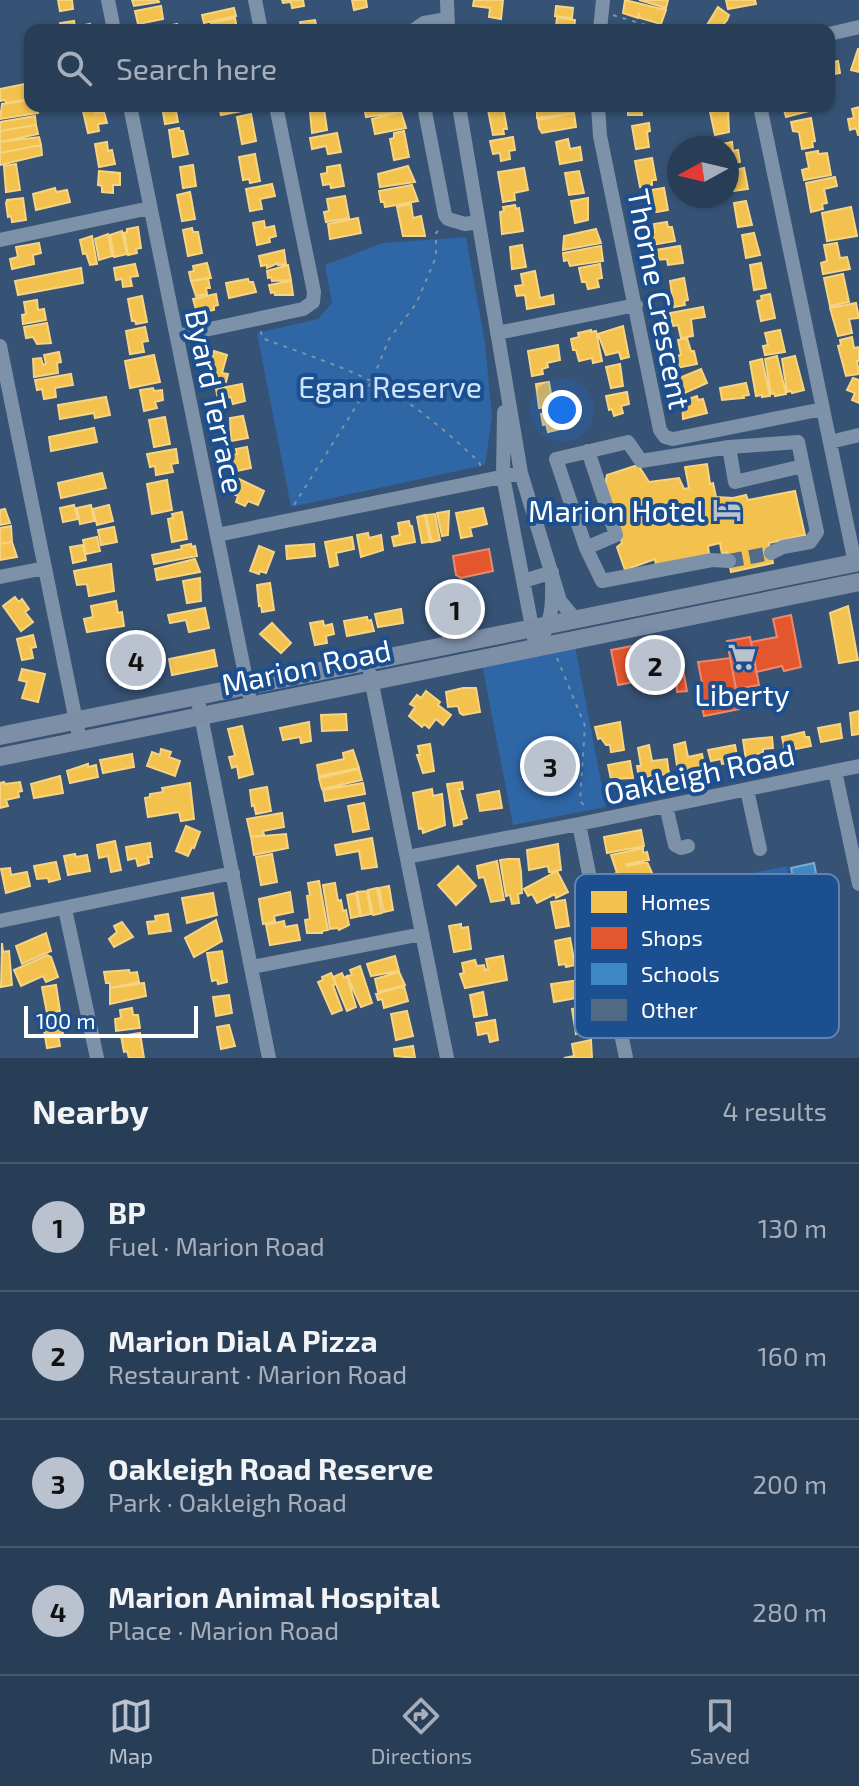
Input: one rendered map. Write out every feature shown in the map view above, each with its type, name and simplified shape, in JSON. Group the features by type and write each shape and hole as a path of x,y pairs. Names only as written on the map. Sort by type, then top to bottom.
{"main road":[{"name":"Marion Road","path":"0,757 252,706 369,671 540,627 858,569"},
{"name":"Marion Road","path":"0,736 248,686 536,648 858,569"}],"street":[{"path":"108,0 113,24"},
{"path":"255,0 260,24"},
{"path":"423,24 447,24 447,0"},
{"path":"835,33 859,27"},
{"name":"Byard Terrace","path":"131,112 252,706"},
{"path":"177,336 303,309 314,298 277,112"},
{"path":"425,112 448,219 465,224 478,222"},
{"path":"460,112 521,473 560,601 576,620"},
{"name":"Thorne Crescent","path":"598,112 600,136 660,430 665,437 673,439 823,409"},
{"path":"761,112 858,569"},
{"path":"0,240 150,208"},
{"path":"497,333 636,305"},
{"path":"0,346 80,741"},
{"path":"504,380 503,476 524,581 540,627"},
{"path":"830,442 859,435"},
{"path":"729,561 712,560 602,581 586,548 556,459 628,442 641,461 729,447 798,442 817,532 810,542 783,547 771,553"},
{"path":"729,447 735,482 803,466"},
{"path":"586,548 616,535 588,451"},
{"path":"217,535 521,473"},
{"path":"0,577 45,568"},
{"path":"524,581 552,572"},
{"path":"536,648 540,627 552,599 552,572"},
{"path":"369,671 447,1058"},
{"path":"197,696 269,1058"},
{"name":"Oakleigh Road","path":"407,857 859,766"},
{"path":"835,771 859,884"},
{"path":"747,790 760,849"},
{"path":"666,806 675,845 681,848 688,846"},
{"path":"579,824 589,874"},
{"path":"0,921 233,873"},
{"path":"65,909 97,1058"},
{"path":"252,967 422,934"},
{"path":"622,1038 626,1058"}],"path":[{"path":"603,6 647,24"},
{"path":"296,519 294,504 372,381 389,339 416,304 436,257 436,233 448,219"},
{"path":"259,319 262,338 372,381 444,429 479,462 484,480"},
{"path":"563,642 557,659 585,726 580,801 598,820"}],"green space":[{"name":"Egan Reserve","path":"466,237 485,343 492,417 485,465 291,507 257,333 318,319 332,303 325,265 383,243"},
{"path":"575,646 606,807 513,825 482,664"},
{"path":"787,866 788,874 747,874"}],"building: Homes":[{"path":"58,0 72,0 73,9 60,11"},
{"path":"132,0 158,0 159,2 134,6"},
{"path":"282,0 303,0 304,6 292,8 291,2 283,3"},
{"path":"352,0 366,0 367,7 354,10"},
{"path":"474,0 503,0 501,19 489,17 490,8 473,6"},
{"path":"625,0 666,10 661,24 640,18 639,13 638,18 623,13"},
{"path":"639,0 668,0 666,8"},
{"path":"726,0 755,0 756,4 728,9"},
{"path":"161,6 163,19 138,24 135,11"},
{"path":"556,6 573,8 572,18 555,16"},
{"path":"718,7 729,15 724,24 708,24"},
{"path":"234,8 236,16 204,23 202,15"},
{"path":"557,17 575,20 575,24 556,24"},
{"path":"235,18 236,24 211,24"},
{"path":"315,20 316,24 300,24"},
{"path":"859,49 859,72 851,70"},
{"path":"838,61 840,73 835,74 835,62"},
{"path":"24,84 24,100 0,101 0,89"},
{"path":"24,101 24,112 38,113 0,119 2,104"},
{"path":"859,107 858,135 856,128 850,130 848,119 854,118 852,109"},
{"path":"83,112 104,112 107,123 98,124 99,131 88,133"},
{"path":"163,112 176,112 178,122 165,124"},
{"path":"310,112 324,112 327,130 312,133"},
{"path":"365,112 401,112 366,117"},
{"path":"401,112 406,128 375,134 372,119"},
{"path":"488,112 504,112 507,129 503,129 504,134 493,135"},
{"path":"537,112 574,112 574,113 537,118"},
{"path":"628,112 642,112 642,115 628,115"},
{"path":"710,112 728,112 729,132 715,135"},
{"path":"785,112 805,112 786,117"},
{"path":"574,113 576,127 542,133 539,128 538,120"},
{"path":"251,114 256,141 242,144 237,117"},
{"path":"35,116 36,125 0,131 0,122"},
{"path":"811,118 815,141 812,142 813,147 802,149 799,132 793,131 791,122"},
{"path":"649,123 649,147 636,149 632,126"},
{"path":"36,125 38,134 0,142 0,131"},
{"path":"179,128 183,131 188,154 173,157 169,130"},
{"path":"404,131 409,157 394,160 390,139 394,138 394,133"},
{"path":"337,133 341,152 328,154 326,146 312,149 310,138"},
{"path":"39,137 41,145 0,153 0,142"},
{"path":"513,137 515,150 509,151 510,159 501,161 500,153 493,154 490,141"},
{"path":"568,139 570,149 580,147 582,160 560,164 556,142"},
{"path":"107,142 115,164 99,167 95,144"},
{"path":"41,145 42,155 0,165 0,153"},
{"path":"818,151 818,154 827,153 831,175 804,180 802,170 809,168 806,153"},
{"path":"255,154 260,181 250,183 249,179 243,180 239,157"},
{"path":"652,158 656,180 652,180 652,185 640,187 635,161"},
{"path":"16,164 20,190 6,192 4,166"},
{"path":"193,165 196,186 183,188 180,167"},
{"path":"340,165 344,186 331,188 330,184 323,185 321,174 327,173 327,167"},
{"path":"408,166 415,182 380,187 378,174"},
{"path":"524,168 528,190 514,193 515,200 503,202 498,172"},
{"path":"744,168 748,189 739,190 739,169"},
{"path":"99,171 120,173 120,185 113,185 113,193 102,192 102,186 98,185"},
{"path":"579,171 584,193 569,195 565,173"},
{"path":"835,177 837,186 824,189 827,203 822,204 823,209 811,212 806,183"},
{"path":"272,184 275,196 260,199 262,209 250,211 246,189"},
{"path":"412,185 418,201 385,207 381,202 379,191"},
{"path":"55,188 56,192 67,190 70,202 36,210 33,194"},
{"path":"664,188 668,210 654,211 653,203 648,204 645,191"},
{"path":"190,192 195,219 182,221 177,195"},
{"path":"345,196 349,218 326,222 324,212 329,211 327,199"},
{"path":"23,198 26,220 12,222 11,216 8,217 7,200"},
{"path":"588,198 588,220 575,223 571,201"},
{"path":"746,201 752,225 738,227 735,208 739,208 739,202"},
{"path":"411,204 413,218 421,216 425,236 403,236 397,207"},
{"path":"515,205 516,209 519,208 523,231 502,234 500,212 504,211 503,207"},
{"path":"851,207 857,236 827,241 822,213"},
{"path":"358,218 361,233 330,239 328,224"},
{"path":"264,221 265,228 274,226 276,236 269,238 270,242 257,245 253,223"},
{"path":"667,222 668,227 672,227 675,241 651,245 649,233 655,232 654,224"},
{"path":"138,227 141,248 136,249 137,253 128,255 124,233 127,229"},
{"path":"192,228 193,232 198,232 202,253 188,256 183,230"},
{"path":"596,229 601,243 563,250 564,236"},
{"path":"122,231 127,254 114,257 110,235"},
{"path":"754,233 760,255 746,258 742,235"},
{"path":"108,234 112,256 99,260 95,239"},
{"path":"92,236 97,264 90,265 86,253 83,254 80,240"},
{"path":"39,243 41,253 33,255 34,264 12,269 10,259 18,257 16,247"},
{"path":"837,243 840,258 847,257 850,269 823,274 821,263 827,261 824,245"},
{"path":"522,245 526,267 512,269 510,247"},
{"path":"601,246 603,261 570,266 568,260 564,261 563,253"},
{"path":"680,246 683,263 668,265 667,259 657,260 655,250"},
{"path":"284,250 286,264 278,263 267,268 267,265 261,266 259,256"},
{"path":"207,263 211,278 191,281 189,272 194,271 193,266"},
{"path":"761,263 766,288 754,290 750,265"},
{"path":"135,264 138,276 130,277 132,286 123,287 122,279 116,280 114,268"},
{"path":"600,264 602,278 597,279 599,287 588,289 586,282 582,282 579,268"},
{"path":"288,265 291,280 272,281 271,277 268,278 267,271"},
{"path":"81,268 83,283 18,295 15,281"},
{"path":"535,271 540,298 553,295 554,304 527,309 525,295 517,296 515,286 523,285 521,274"},
{"path":"843,274 849,302 830,306 824,278"},
{"path":"208,278 210,288 206,288 207,294 196,296 191,281"},
{"path":"684,278 688,300 684,301 685,305 674,307 670,281"},
{"path":"248,279 253,282 256,292 229,298 226,283"},
{"path":"291,281 293,295 271,293 269,285"},
{"path":"216,294 218,305 214,306 214,310 197,313 193,299"},
{"path":"770,294 775,318 761,321 757,301 762,300 761,296"},
{"path":"142,296 147,322 136,324 132,321 128,299"},
{"path":"37,300 38,310 44,309 46,320 23,324 22,315 26,314 24,302"},
{"path":"856,303 859,318 849,319 852,333 838,336 830,308"},
{"path":"703,307 705,317 691,319 693,336 681,338 678,325 673,326 670,313"},
{"path":"47,323 51,343 37,344 33,337 26,338 24,327"},
{"path":"623,326 629,357 621,359 619,352 606,355 598,334"},
{"path":"145,327 148,341 142,342 144,352 130,354 126,331"},
{"path":"780,330 785,352 765,355 763,346 768,345 765,333"},
{"path":"596,331 602,361 593,363 592,358 579,361 571,339 579,337 578,333"},
{"path":"852,337 854,348 859,347 859,374 846,376 838,346 841,345 840,340"},
{"path":"687,338 697,364 676,368 673,357 681,355 678,340"},
{"path":"558,345 560,360 547,363 548,367 542,369 543,374 532,376 528,351"},
{"path":"214,351 227,355 222,373 228,374 226,382 208,378"},
{"path":"59,352 61,362 57,363 58,373 34,377 33,359 41,358 43,365 46,364 44,355"},
{"path":"154,355 160,382 130,388 125,361"},
{"path":"777,356 786,394 775,396 771,394 765,359"},
{"path":"795,356 804,390 792,393 787,392 782,359"},
{"path":"762,359 770,396 762,397 756,396 750,362"},
{"path":"620,364 623,386 611,388 606,367"},
{"path":"701,369 707,383 678,396 672,381"},
{"path":"71,374 73,385 55,388 56,397 44,399 42,389 37,390 35,380"},
{"path":"853,378 859,380 859,403 852,400 855,393 847,390"},
{"path":"549,382 553,406 539,408 536,384"},
{"path":"746,383 749,395 722,400 720,388"},
{"path":"242,384 245,401 233,404 231,397 218,399 216,389"},
{"path":"153,388 154,391 162,390 163,400 155,402 157,408 144,411 140,390"},
{"path":"627,392 629,404 621,406 623,413 614,416 612,409 609,410 606,396"},
{"path":"697,396 698,400 703,399 707,413 683,419 682,401"},
{"path":"106,397 110,415 95,418 94,413 60,419 58,405"},
{"path":"562,409 565,428 548,432 541,414"},
{"path":"243,416 248,438 231,441 230,418"},
{"path":"165,417 170,444 154,447 149,420"},
{"path":"94,428 97,442 51,451 49,437"},
{"path":"247,447 251,468 237,471 237,467 231,468 229,456 237,454 236,449"},
{"path":"176,449 178,463 171,464 173,472 156,475 155,466 150,467 147,454"},
{"path":"707,464 716,497 746,495 748,500 795,491 805,535 769,543 773,563 731,572 727,552 722,554 720,543 708,546 709,554 656,565 655,559 625,570 617,547 622,543 604,490 607,475 638,465 649,482 679,478 684,489 689,488 685,467"},
{"path":"102,473 106,488 61,498 58,483"},
{"path":"239,479 264,491 258,505 248,501 245,506 236,502 238,496 233,494"},
{"path":"167,480 172,510 152,514 147,484"},
{"path":"74,505 78,519 63,522 60,508"},
{"path":"91,505 94,521 80,524 77,508"},
{"path":"109,505 113,521 97,525 93,509"},
{"path":"483,508 487,524 470,528 472,536 461,538 456,513"},
{"path":"5,509 10,523 0,525 0,510"},
{"path":"449,511 448,535 442,536 437,513"},
{"path":"182,512 187,539 172,542 168,519 173,518 172,514"},
{"path":"435,514 440,540 432,542 426,515"},
{"path":"425,515 430,542 422,543 417,517"},
{"path":"409,521 415,542 394,546 392,537 400,535 398,523"},
{"path":"11,526 12,542 0,544 0,528"},
{"path":"114,527 117,542 101,545 98,530"},
{"path":"368,533 369,538 381,535 383,550 361,557 357,535"},
{"path":"97,537 100,551 86,554 83,540"},
{"path":"352,537 354,549 336,553 338,565 330,567 325,542"},
{"path":"12,542 17,557 0,560 0,544"},
{"path":"191,544 195,546 197,556 154,564 152,555"},
{"path":"314,544 315,556 287,559 286,546"},
{"path":"83,545 86,560 73,563 70,547"},
{"path":"259,546 274,552 266,573 260,571 259,574 250,571"},
{"path":"195,559 200,572 157,580 155,569"},
{"path":"111,564 114,591 89,596 87,584 77,585 74,571"},
{"path":"200,578 201,601 187,603 183,581"},
{"path":"270,583 274,610 262,612 257,585"},
{"path":"15,597 19,602 22,599 29,609 25,612 33,622 21,631 3,606"},
{"path":"116,601 124,626 87,632 84,619 93,617 91,606"},
{"path":"848,606 858,660 839,663 830,613"},
{"path":"205,608 209,628 189,632 186,620 170,623 168,615"},
{"path":"401,609 403,623 378,627 375,614"},
{"path":"367,617 374,631 347,636 344,621"},
{"path":"323,621 324,626 332,624 334,634 326,636 327,643 315,645 310,623"},
{"path":"272,623 291,643 281,653 260,634"},
{"path":"33,635 36,647 31,648 33,658 22,660 17,639"},
{"path":"214,650 217,666 172,675 169,659"},
{"path":"22,669 45,674 38,702 22,698 27,682 19,680"},
{"path":"476,688 480,712 463,715 458,706 448,707 446,692"},
{"path":"426,691 451,715 443,725 436,719 429,728 424,724 422,727 409,716 415,707 410,704 417,695 421,698"},
{"path":"859,711 859,734 852,735 850,713"},
{"path":"346,714 347,730 322,731 321,715"},
{"path":"309,722 311,741 301,743 300,737 283,740 280,728"},
{"path":"620,722 624,750 611,752 610,745 598,739 595,727"},
{"path":"840,724 842,738 821,742 818,728"},
{"path":"242,726 253,774 239,778 237,766 232,768 229,757 235,756 228,729"},
{"path":"804,732 811,746 785,751 782,737"},
{"path":"772,737 773,748 763,749 763,753 757,754 757,759 746,760 743,740"},
{"path":"685,742 688,757 702,754 705,770 678,773 674,745"},
{"path":"430,744 434,771 423,773 417,755 420,755 418,746"},
{"path":"649,745 652,761 667,759 669,774 639,778 638,748"},
{"path":"735,745 738,762 722,764 721,759 711,761 708,750"},
{"path":"161,749 171,752 169,757 180,761 175,776 147,766 152,752 160,755"},
{"path":"353,750 359,768 319,776 317,765 344,759 343,753"},
{"path":"132,754 134,767 103,773 100,760"},
{"path":"630,761 633,778 611,779 608,765"},
{"path":"88,764 88,767 96,765 98,777 70,783 67,771"},
{"path":"359,769 362,780 322,789 319,778"},
{"path":"60,776 63,793 34,798 31,784"},
{"path":"20,782 22,791 18,792 19,797 6,800 8,806 0,808 0,783"},
{"path":"462,782 463,789 459,789 467,818 461,820 462,824 454,826 447,784"},
{"path":"190,783 194,819 181,821 179,812 148,817 145,798 163,792 162,788"},
{"path":"363,783 365,794 325,801 323,790"},
{"path":"267,787 271,811 256,814 250,790"},
{"path":"432,789 433,796 442,794 445,825 423,833 422,828 419,829 413,793"},
{"path":"499,791 502,808 480,811 477,795"},
{"path":"364,803 369,829 353,832 348,806"},
{"path":"282,813 284,827 251,837 247,819"},
{"path":"186,826 200,832 188,856 176,851"},
{"path":"641,830 644,846 607,853 604,837"},
{"path":"286,834 288,848 254,855 251,837"},
{"path":"372,838 377,867 362,869 359,851 337,855 335,845"},
{"path":"115,841 121,870 111,872 108,856 99,858 97,845"},
{"path":"150,843 152,857 148,857 149,863 138,866 136,858 128,860 126,847"},
{"path":"558,844 561,870 549,872 548,866 529,870 527,850"},
{"path":"643,848 649,860 627,866 647,862 653,874 614,874 617,873 611,855"},
{"path":"75,854 76,857 87,855 90,871 68,875 64,856"},
{"path":"272,854 277,882 261,885 256,857"},
{"path":"519,859 522,893 518,894 519,903 512,904 510,895 506,896 500,860"},
{"path":"497,861 504,900 491,902 484,877 479,878 477,866"},
{"path":"56,862 60,879 49,882 48,878 37,879 34,866"},
{"path":"458,866 476,886 456,905 438,885"},
{"path":"10,868 11,875 27,872 30,886 6,893 1,869"},
{"path":"557,871 568,892 556,898 555,894 537,903 532,894 528,896 524,889"},
{"path":"319,881 328,930 307,933 305,920 310,919 308,883"},
{"path":"335,883 338,901 341,900 343,911 346,910 349,925 339,930 330,929 323,885"},
{"path":"389,886 393,910 384,912 379,888"},
{"path":"377,888 382,913 373,915 368,890"},
{"path":"367,891 371,914 361,916 357,892"},
{"path":"290,892 293,912 274,916 275,921 263,924 259,899"},
{"path":"213,893 217,915 187,923 182,898"},
{"path":"356,893 360,916 351,918 347,895"},
{"path":"565,900 569,926 556,928 551,902"},
{"path":"168,914 171,931 149,934 147,922 156,921 155,916"},
{"path":"216,920 222,941 194,957 185,938"},
{"path":"284,921 285,927 297,925 300,940 270,945 266,925"},
{"path":"122,922 133,937 114,947 109,939 117,932 114,926"},
{"path":"461,924 461,928 468,927 471,949 454,952 449,926"},
{"path":"46,933 51,951 22,964 16,946"},
{"path":"570,938 575,965 566,967 565,964 559,965 555,941"},
{"path":"2,943 3,952 9,951 12,985 1,987"},
{"path":"222,951 227,982 218,984 217,980 212,981 207,953"},
{"path":"47,955 51,957 58,977 46,982 43,976 21,986 14,970"},
{"path":"395,956 399,971 371,976 367,964"},
{"path":"503,956 507,980 465,988 460,974 464,973 462,963 475,960 477,966 484,965 485,970 488,969 486,959"},
{"path":"360,966 372,1003 361,1007 347,976 352,975 350,970"},
{"path":"129,970 130,973 137,972 139,982 110,988 110,983 106,983 104,972"},
{"path":"399,972 405,985 378,992 375,979"},
{"path":"331,973 342,1010 332,1014 318,982"},
{"path":"342,973 344,978 347,976 356,1007 347,1011 333,977"},
{"path":"575,981 575,998 554,1002 551,984"},
{"path":"144,983 146,996 110,1004 110,988"},
{"path":"56,985 60,1011 47,1013 42,987"},
{"path":"404,986 408,1001 384,1008 382,999 378,1000 376,994"},
{"path":"483,992 487,1015 474,1017 470,995"},
{"path":"229,995 232,1013 216,1016 213,997"},
{"path":"132,1008 133,1015 138,1015 140,1028 116,1031 115,1019 121,1018 120,1010"},
{"path":"407,1011 413,1036 396,1040 391,1014"},
{"path":"495,1020 498,1040 490,1042 488,1033 478,1035 476,1023"},
{"path":"61,1023 63,1034 58,1035 60,1046 47,1048 43,1025"},
{"path":"229,1025 235,1046 221,1049 217,1027"},
{"path":"140,1033 144,1058 129,1058 127,1051 124,1052 121,1036"},
{"path":"591,1040 592,1058 564,1058 574,1056 572,1044"},
{"path":"413,1046 415,1058 395,1056 394,1049"}],"building: Shops":[{"path":"489,549 493,571 461,578 456,575 453,556"},
{"path":"430,597 481,604 479,621 428,615"},
{"name":"Liberty","path":"791,615 801,667 784,671 782,666 756,672 751,642 777,637 773,619"},
{"name":"Liberty","path":"750,637 759,685 736,689 727,641"},
{"path":"637,645 638,649 644,648 650,679 618,685 611,650"},
{"path":"680,653 687,691 677,692 676,674 671,674 672,679 667,680 666,676 654,678 651,658"},
{"path":"730,658 740,709 704,716 698,689 703,688 698,662"}],"building: Schools":[{"path":"814,863 816,874 792,874 791,868"}],"building: Other":[{"path":"151,635 160,677 120,685 112,642"}],"tunnel":[{"path":"729,561 771,553"}],"place":[{"name":"Marion Hotel","path":"727,510"},
{"name":"BP","path":"455,609"},
{"name":"Liberty","path":"742,657"},
{"name":"Marion Animal Hospital","path":"136,660"},
{"name":"Marion Dial A Pizza","path":"655,665"},
{"name":"Oakleigh Road Reserve","path":"550,766"}]}
